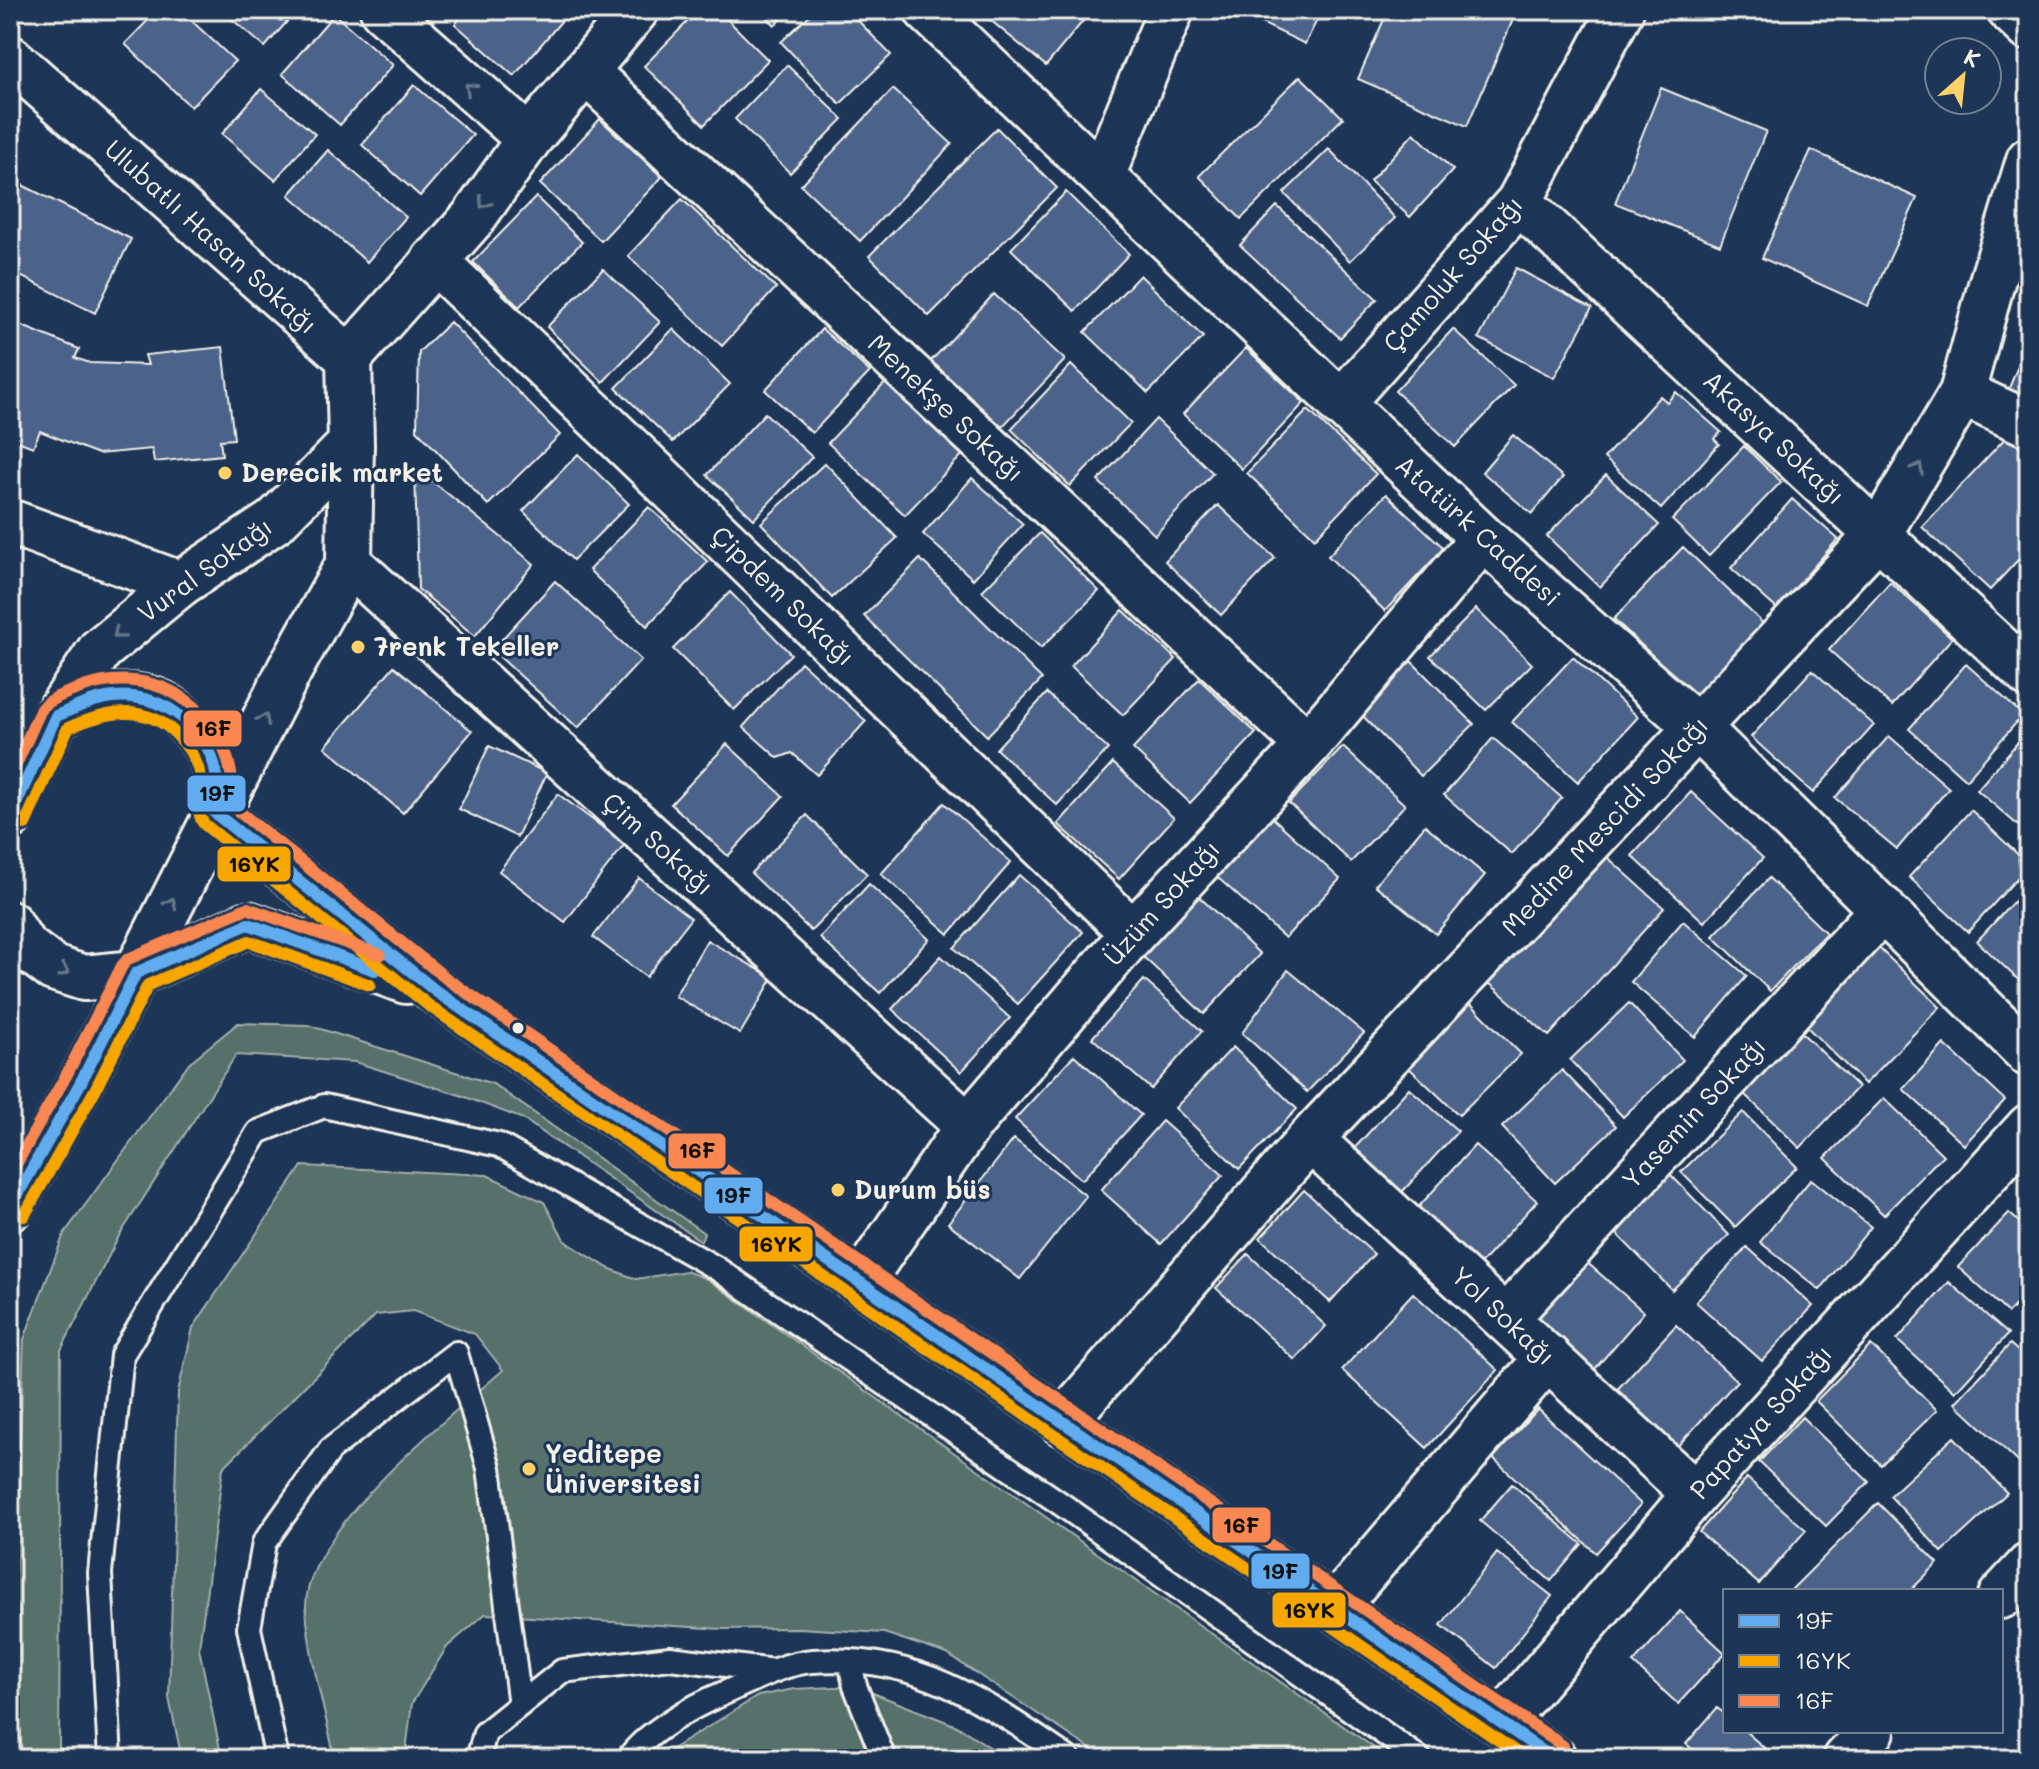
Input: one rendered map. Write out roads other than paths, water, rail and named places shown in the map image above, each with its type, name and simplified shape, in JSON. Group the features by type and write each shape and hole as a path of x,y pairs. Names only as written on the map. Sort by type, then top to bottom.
{"street":[{"path":"383,10 529,139"},
{"path":"10,1208 81,1082 215,813 349,563 349,358 473,218 529,139 636,10"},
{"name":"Atatürk Caddesi","path":"927,10 1483,538 1697,727 2029,1054"},
{"path":"1102,176 1171,10"},
{"name":"Çamoluk Sokağı","path":"1340,404 1519,202 1621,10"},
{"path":"2010,10 2029,28"},
{"name":"Ulubatlı Hasan Sokağı","path":"10,58 349,358"},
{"name":"Menekşe Sokağı","path":"585,71 1308,745"},
{"name":"Medine Mescidi Sokağı","path":"1062,1423 1310,1139 1878,535 1962,393 2029,160"},
{"name":"Akasya Sokağı","path":"1519,202 2029,675"},
{"name":"Çipdem Sokağı","path":"434,260 1133,933"},
{"path":"1962,393 2029,424"},
{"name":"Vural Sokağı","path":"10,817 56,716 100,650 180,584 275,521 351,444"},
{"path":"10,522 180,584"},
{"name":"Üzüm Sokağı","path":"861,1282 968,1126 1133,933 1308,745 1483,538"},
{"name":"Çim Sokağı","path":"349,563 968,1126"},
{"path":"56,716 96,700 123,697 148,698 177,714 196,730 209,752 216,775 215,813"},
{"path":"215,813 437,992 1554,1759"},
{"name":"Yasemin Sokağı","path":"1506,1318 1883,909"},
{"path":"10,924 24,946 53,968 84,978 136,973 248,924 437,992"},
{"name":"Papatya Sokağı","path":"1501,1723 1695,1494 2029,1127"},
{"name":"Yol Sokağı","path":"1310,1139 1695,1494"},
{"path":"1335,1607 1548,1357"},
{"path":"2003,1594 2029,1566"},
{"path":"1846,1759 1870,1733"}],"lane":[{"path":"110,1759 100,1573 122,1355 258,1132 324,1106 499,1145 716,1268 1064,1506 1420,1759"},
{"path":"277,1759 249,1628 264,1543 331,1449 456,1353 489,1468 520,1705"},
{"path":"478,1759 485,1733 562,1671 670,1658 775,1671"},
{"path":"628,1759 636,1747 701,1703 775,1671 811,1661 889,1665 924,1675 985,1702 1069,1759"},
{"path":"850,1662 855,1686 884,1759"}],"place":[{"name":"Derecik market","path":"225,473"},
{"name":"7renk Tekeller","path":"358,647"},
{"name":"Durum büs","path":"838,1190"},
{"name":"Yeditepe Üniversitesi","path":"529,1469"}]}
